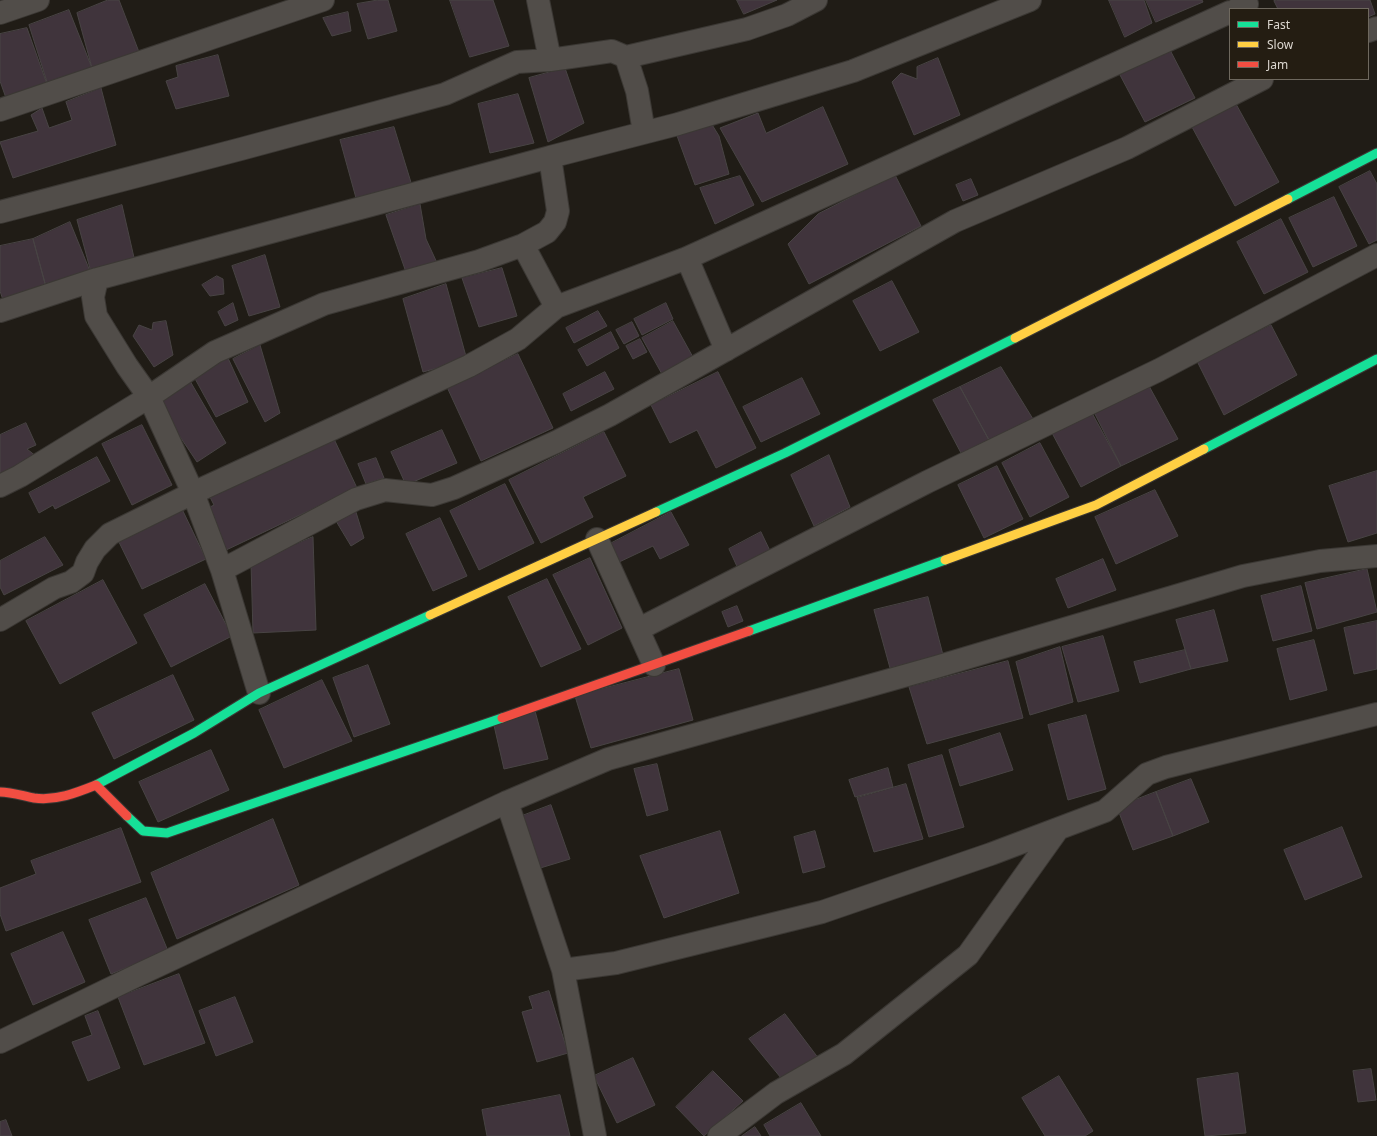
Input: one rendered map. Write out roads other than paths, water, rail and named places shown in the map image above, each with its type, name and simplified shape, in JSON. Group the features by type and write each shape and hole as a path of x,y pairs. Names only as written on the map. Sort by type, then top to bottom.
{"street":[{"path":"0,13 38,0"},
{"path":"0,110 323,0"},
{"path":"538,0 550,60"},
{"path":"0,212 445,94 517,62 550,60 612,51 626,56 747,29 787,15 816,0"},
{"path":"0,311 98,279 644,132 853,71 1030,0"},
{"path":"0,620 54,588 71,582 82,573 95,550 110,534 193,493 469,366 518,339 556,307 687,258 1229,12"},
{"path":"626,56 637,91 644,132"},
{"path":"222,570 356,499 385,490 432,494 454,488 556,442 610,415 955,221 1127,148 1260,80"},
{"path":"0,792 11,791 37,798 67,797 96,785 194,733 259,693 785,453 1102,295 1377,154"},
{"path":"0,486 20,476 149,397 215,352 324,304 473,262 523,245 547,232 555,222 558,211 550,157"},
{"path":"523,245 556,307"},
{"path":"639,629 927,482 1159,370 1377,255"},
{"path":"687,258 726,350"},
{"path":"98,279 93,297 96,316 127,366 149,397 193,493 222,570 259,693"},
{"path":"96,785 143,831 167,833 654,665 1096,505 1377,359"},
{"path":"597,539 654,665"},
{"path":"0,1042 138,975 507,802 608,759 936,667 1242,576 1320,561 1377,556"},
{"path":"562,970 616,963 822,912 1058,829 1105,810 1147,774 1166,767 1377,714"},
{"path":"507,802 562,970 595,1136"},
{"path":"719,1136 776,1093 844,1054 968,955 1058,829"}]}
